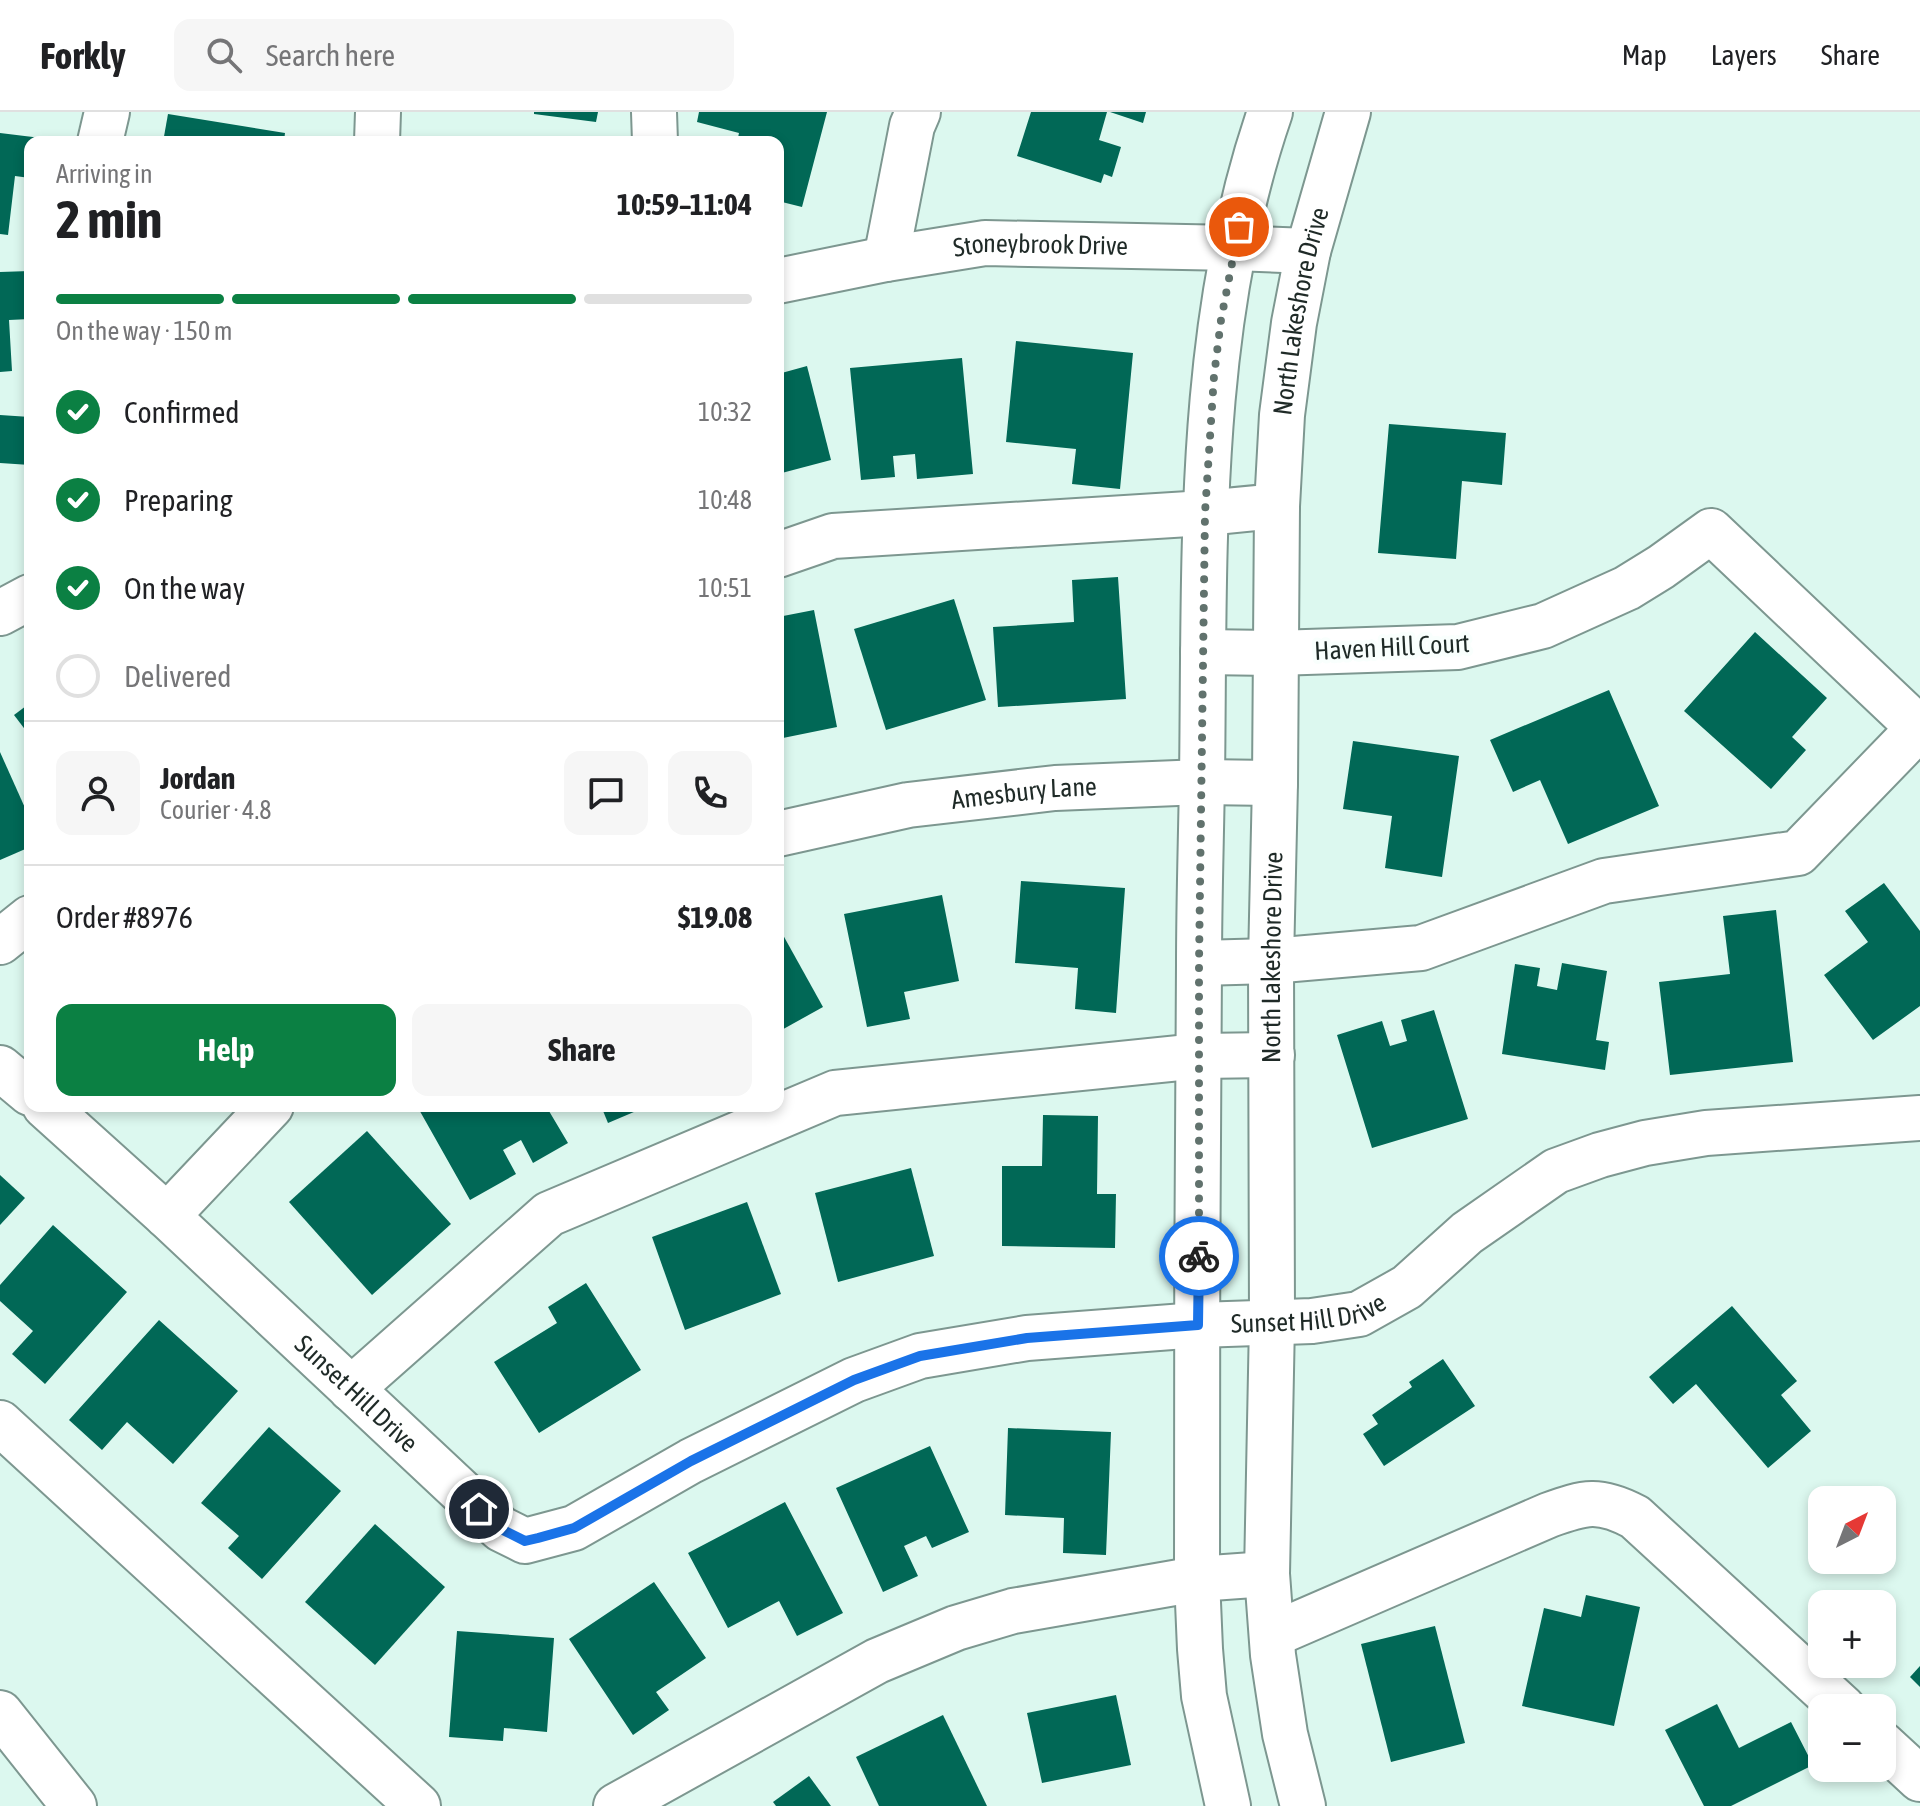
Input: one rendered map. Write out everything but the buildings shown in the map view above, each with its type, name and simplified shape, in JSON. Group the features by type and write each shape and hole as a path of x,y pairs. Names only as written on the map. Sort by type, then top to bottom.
{"street":[{"path":"101,136 107,112"},
{"path":"377,136 378,112"},
{"path":"654,112 655,136"},
{"path":"886,259 912,126 918,112"},
{"path":"1228,1806 1204,1696 1197,1579 1199,963 1205,513 1221,320 1248,184 1270,112"},
{"name":"North Lakeshore Drive","path":"1303,1806 1285,1734 1273,1655 1267,1574 1272,1322 1271,961 1277,506 1282,415 1294,323 1308,251 1348,112"},
{"name":"Stoneybrook Drive","path":"784,280 985,243 1308,251"},
{"path":"784,553 833,536 1277,506"},
{"name":"Haven Hill Court","path":"1203,652 1276,653 1458,647 1543,626 1627,588 1711,531 1919,728 1798,853 1604,881 1421,948 1271,961"},
{"path":"0,613 24,600"},
{"name":"Amesbury Lane","path":"784,833 923,803 1055,788 1202,782 1275,783"},
{"path":"0,942 24,923"},
{"path":"1199,963 1271,961"},
{"path":"351,1389 549,1214 835,1093 1199,1056 1272,1055"},
{"path":"0,1068 24,1088"},
{"name":"Sunset Hill Drive","path":"52,1112 501,1529 525,1541 574,1528 705,1454 854,1380 920,1356 1027,1338 1198,1325 1312,1321 1359,1314 1407,1287 1467,1233 1556,1171 1600,1155 1645,1143 1706,1133 1920,1118"},
{"path":"167,1216 265,1112"},
{"path":"0,1423 418,1806"},
{"path":"1272,1635 1549,1515 1585,1504 1606,1504 1635,1517 1828,1694"},
{"path":"616,1806 877,1661 956,1628 1013,1611 1197,1579 1267,1574"},
{"path":"0,1713 74,1806"},
{"path":"1896,1757 1920,1779"}],"way so far":[{"path":"1199,1256 1205,513 1214,376 1239,227"}],"route":[{"path":"479,1509 501,1529 525,1541 538,1538 574,1528 691,1461 854,1380 920,1356 1027,1338 1198,1325 1199,1256"}]}
